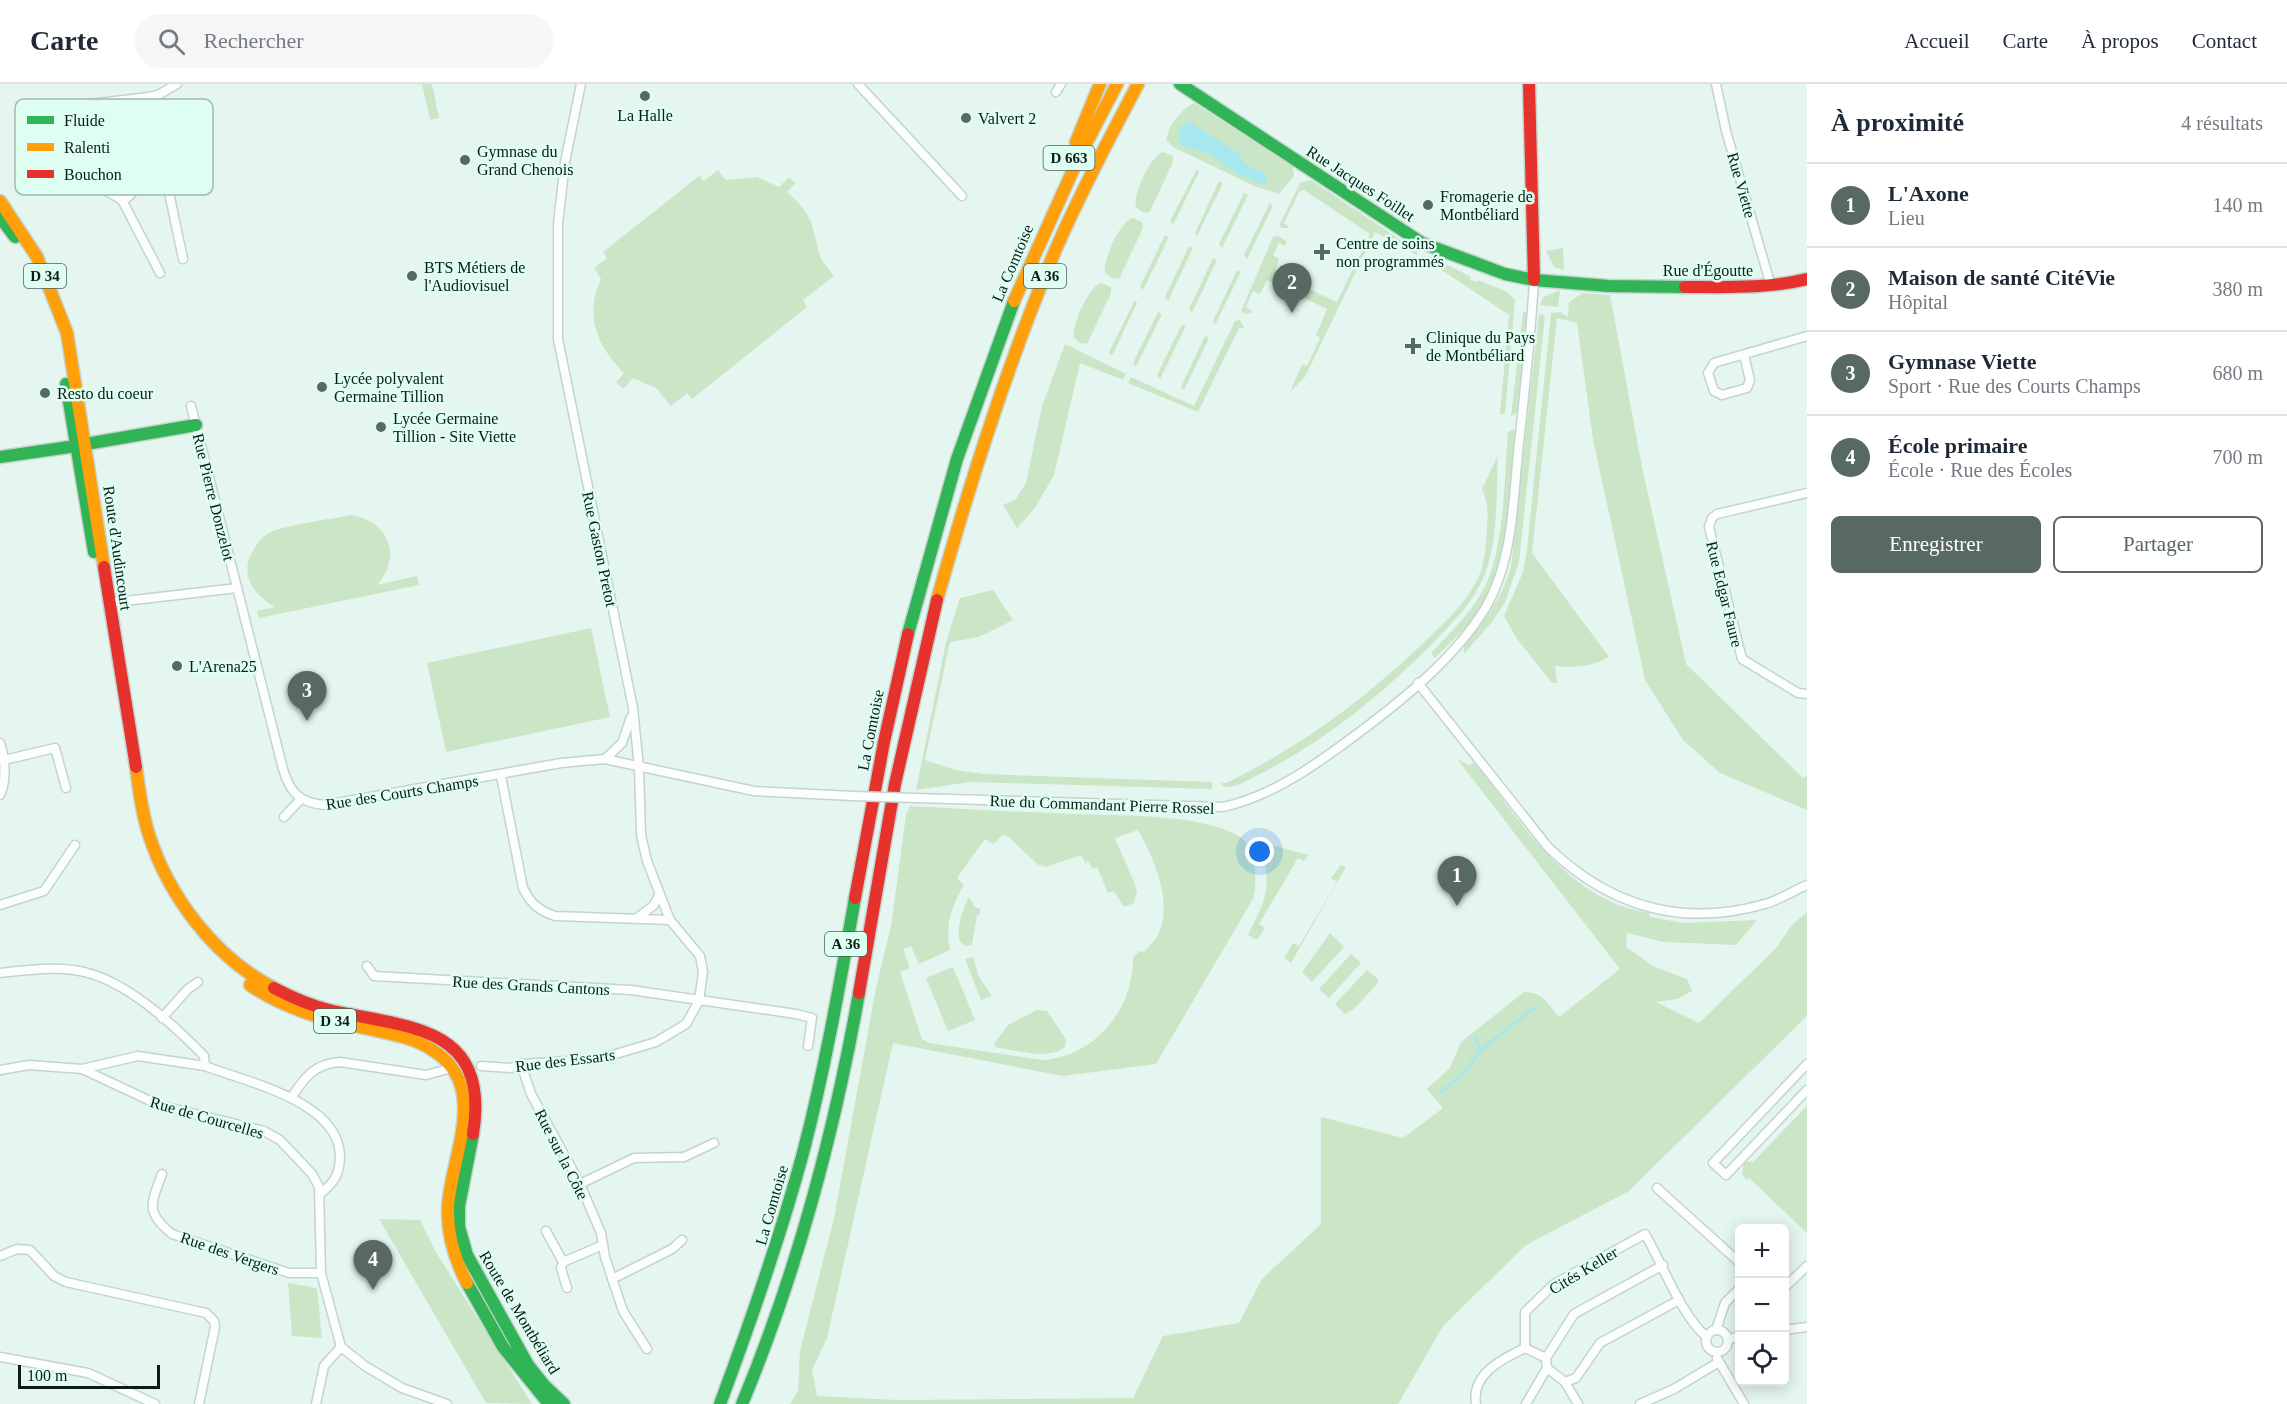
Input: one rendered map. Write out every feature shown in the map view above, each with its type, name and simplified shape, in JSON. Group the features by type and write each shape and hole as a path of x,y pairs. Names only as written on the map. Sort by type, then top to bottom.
{"main road":[{"name":"D 663","path":"1042,234 1100,84"},
{"name":"La Comtoise","path":"720,1404 767,1277 806,1138 829,1035 893,698 925,567 980,388 1042,234 1080,153 1117,84"},
{"name":"A 36","path":"752,1404 769,1341 809,1216 834,1116 902,753 923,655 961,511 994,408 1033,306 1081,196 1138,84"},
{"name":"Rue Jacques Foillet","path":"1180,84 1422,243 1478,266 1534,280 1609,286"},
{"path":"1529,84 1527,127 1535,251 1534,280"},
{"name":"Route d'Audincourt","path":"0,201 37,257 67,333 81,445 141,833 150,860 180,906"},
{"name":"Route d'Audincourt","path":"0,217 24,252 47,302 58,336 104,556 108,603 149,836 180,906"},
{"name":"Rue d'Égoutte","path":"1609,286 1771,286 1807,279"},
{"path":"0,457 196,425"},
{"name":"Route de Montbéliard","path":"180,906 217,957 258,991 291,1009 409,1038 430,1047 452,1068 464,1094 465,1104 459,1152 452,1178 447,1226 453,1254 462,1277 510,1357 531,1387 549,1404"},
{"name":"Route de Montbéliard","path":"180,906 213,940 262,983 294,999 326,1009 424,1031 445,1042 460,1055 471,1072 475,1087 475,1121 459,1204 459,1225 465,1252 474,1272 540,1381 564,1404"},
{"name":"A 36","path":"742,1404 769,1341"}],"street":[{"path":"132,99 149,97 177,84"},
{"name":"Rue Gaston Pretot","path":"581,84 565,162 558,224 558,339 633,708 639,767 641,835 659,895 670,920 700,956 703,972 699,1001"},
{"path":"858,84 962,196"},
{"path":"1056,92 1061,84"},
{"name":"Rue Viette","path":"1716,84 1726,131 1771,286"},
{"path":"112,195 123,202 160,273"},
{"path":"123,202 131,195"},
{"path":"169,195 183,259"},
{"name":"Rue du Commandant Pierre Rossel","path":"639,767 754,791 1155,807 1233,805 1285,782 1324,758 1383,715 1467,636 1487,605 1503,567 1511,520 1534,280"},
{"path":"1744,355 1750,380 1747,388 1722,395 1713,391 1708,372 1714,363 1807,336"},
{"name":"Rue Pierre Donzelot","path":"191,406 237,588"},
{"name":"Rue Edgar Faure","path":"1807,493 1717,514 1712,518 1709,527 1742,659 1798,693 1807,694"},
{"path":"108,603 237,588 288,785 300,800 284,817"},
{"path":"1418,683 1548,847 1571,870 1594,886 1630,902 1660,910 1706,913 1738,910 1767,903 1807,885"},
{"path":"605,759 622,743 633,708"},
{"path":"0,743 4,760 3,789 0,795"},
{"path":"4,760 55,748 66,788"},
{"name":"Rue des Courts Champs","path":"300,800 325,805 561,764 605,759 639,767"},
{"path":"501,776 523,888 530,902 539,910 555,916 670,920"},
{"path":"0,905 44,891 75,845"},
{"path":"636,919 654,904 659,895"},
{"name":"Rue des Grands Cantons","path":"367,966 374,976 631,990 699,1001"},
{"path":"0,973 49,969 86,972 104,978 162,1018 204,1056 205,1066"},
{"path":"162,1018 188,989 198,982"},
{"path":"699,1001 714,1000 813,1018 808,1046"},
{"name":"Rue des Essarts","path":"481,1066 511,1068 521,1064 599,1059 656,1042 686,1024 699,1001"},
{"path":"82,1069 138,1056 205,1066 291,1098 319,1114 337,1136 340,1148 338,1174 333,1184 320,1194 321,1273 341,1347 365,1366 402,1388 447,1404"},
{"path":"291,1098 305,1077 314,1069 328,1063 340,1062 426,1075 452,1068"},
{"name":"Rue sur la Côte","path":"521,1064 531,1094 580,1184 601,1233 612,1279 623,1311 647,1348"},
{"path":"1807,1064 1713,1163 1726,1175 1807,1090"},
{"name":"Rue de Courcelles","path":"0,1070 29,1065 82,1069 159,1105 264,1131 280,1140 298,1157 312,1174 320,1194"},
{"path":"580,1184 634,1158 684,1157 714,1143"},
{"name":"Rue des Vergers","path":"162,1174 153,1198 153,1210 156,1221 172,1234 289,1273 321,1273"},
{"path":"1657,1188 1735,1258"},
{"path":"546,1232 563,1262 561,1268 567,1288"},
{"name":"Cités Keller","path":"1525,1348 1525,1312 1554,1284 1645,1234 1663,1265 1679,1300 1707,1337"},
{"path":"612,1279 672,1249 681,1240"},
{"path":"563,1262 603,1245"},
{"path":"0,1256 17,1249 30,1250 59,1280 206,1313 211,1317 215,1327 199,1404"},
{"name":"Cités Keller","path":"1526,1404 1574,1314 1663,1265"},
{"path":"1789,1284 1807,1266"},
{"path":"1735,1293 1725,1304 1716,1330 1707,1337 1707,1347 1715,1352 1744,1404"},
{"path":"1565,1382 1576,1378 1600,1343 1679,1300"},
{"path":"1789,1329 1807,1327"},
{"path":"1715,1352 1725,1349 1728,1339 1724,1332 1716,1330"},
{"path":"1728,1339 1735,1338"},
{"path":"315,1404 324,1366 341,1347"},
{"path":"1476,1404 1474,1393 1481,1376 1525,1348 1537,1351 1565,1382 1578,1404"},
{"path":"0,1357 88,1373 155,1404"},
{"path":"1640,1404 1674,1389 1719,1362"}],"green space":[{"path":"422,84 432,84 439,118 430,120"},
{"path":"1194,103 1293,167 1294,176 1279,194 1254,186 1173,147 1167,141 1169,130 1176,119"},
{"path":"1163,152 1173,156 1173,162 1149,213 1142,212 1136,207 1140,185 1153,160"},
{"path":"1197,169 1199,172 1173,225 1170,221"},
{"path":"718,170 726,180 757,177 779,187 789,177 796,183 787,192 803,208 811,221 821,258 834,276 803,300 807,307 692,399 687,393 671,406 656,388 633,378 623,389 616,382 624,373 600,341 596,329 594,305 601,279 594,268 607,258 603,252 699,176 704,181"},
{"path":"1311,180 1417,251 1417,255 1375,232 1305,377 1290,392 1302,364 1307,366 1320,338 1316,335 1327,309 1267,280 1260,294 1253,291 1246,307 1252,310 1251,313 1241,311 1273,237 1278,236 1286,241 1285,246 1279,243 1273,255 1279,259 1275,273 1337,302 1370,234 1304,190 1299,192 1284,223 1290,228 1281,228 1280,224 1300,183"},
{"path":"1219,181 1223,183 1197,236 1195,233"},
{"path":"1244,193 1248,195 1222,248 1219,244"},
{"path":"1270,203 1273,206 1247,259 1244,255"},
{"path":"1133,218 1142,222 1143,228 1119,279 1112,278 1105,273 1109,251 1123,226"},
{"path":"1165,235 1169,237 1143,290 1140,286"},
{"path":"1189,246 1193,248 1168,301 1165,297"},
{"path":"1563,248 1564,270 1554,267 1546,251"},
{"path":"1421,256 1432,257 1471,277 1470,280 1477,282 1478,280 1507,292 1515,300 1505,414 1500,414 1509,315"},
{"path":"1213,258 1217,260 1192,313 1189,309"},
{"path":"1237,270 1241,272 1215,325 1213,321"},
{"path":"1101,283 1111,287 1111,293 1087,344 1080,343 1074,338 1078,316 1091,291"},
{"path":"1560,290 1558,307 1540,305 1543,297"},
{"path":"1583,293 1610,295 1642,467 1686,664 1803,778 1807,775 1807,810 1720,773 1683,740 1645,680 1593,439 1577,323 1557,318 1532,553 1609,657 1583,666 1555,666 1557,683 1552,683 1517,639 1504,616 1523,572 1527,549 1551,313 1560,312 1568,317 1569,302"},
{"path":"1135,300 1137,303 1112,356 1109,352"},
{"path":"1158,312 1162,314 1136,367 1133,363"},
{"path":"1523,312 1527,312 1528,316 1518,412 1511,416"},
{"path":"1539,313 1545,316 1519,562 1505,602 1492,622 1464,654 1464,645 1492,609 1511,567"},
{"path":"1240,320 1244,328 1239,328 1198,412 1128,383 1131,377 1194,406 1235,321"},
{"path":"1182,324 1186,326 1160,379 1157,375"},
{"path":"1205,336 1209,338 1184,390 1181,387"},
{"path":"1065,344 1126,374 1123,380 1080,363 1054,475 1035,508 1017,528 1003,505 1016,499 1026,483 1042,406"},
{"path":"1513,429 1515,432 1509,515 1496,576 1478,612 1435,658 1431,653 1470,610 1489,577 1495,558 1502,516 1508,432"},
{"path":"1498,455 1496,519 1491,551 1482,581 1462,612 1397,678 1332,730 1285,761 1246,781 1231,787 1222,786 1221,782 1226,783 1278,755 1351,705 1397,667 1457,609 1476,582 1483,563 1487,513 1482,489"},
{"path":"352,515 375,525 388,542 389,563 377,585 417,576 419,585 259,618 257,611 275,607 254,589 248,573 250,555 262,538 285,527"},
{"path":"993,590 1013,620 979,637 950,642 925,760 956,770 983,774 1212,782 1212,789 970,782 916,790 946,642 960,598"},
{"path":"591,628 610,717 446,752 427,663"},
{"path":"1457,759 1469,765 1475,762 1549,856 1594,893 1620,906 1649,913 1650,917 1684,923 1757,920 1736,945 1664,942 1627,933 1626,947 1653,966 1687,979 1692,991 1677,999 1656,1002 1699,1023 1776,948 1792,925 1807,912 1807,1016 1629,1191 1526,1245 1443,1326 1398,1404 790,1404 798,1391 800,1351 834,1218 876,988 891,926 906,815 910,806 1159,817 1203,823 1239,836 1245,841 1254,865 1255,892 1156,1064 1063,1076 893,1043 827,1338 812,1370 817,1396 898,1400 1133,1398 1163,1336 1239,1323 1262,1279 1321,1224 1321,1117 1403,1138 1443,1108 1427,1089 1450,1068 1461,1042 1524,992 1541,996 1559,1017 1620,969","holes":["1138,830 1160,880 1164,907 1163,921 1154,941 1144,952 1140,951 1133,957 1132,976 1127,994 1119,1011 1095,1039 1062,1057 1043,1060 929,1043 922,1039 900,972 910,968 903,949 911,946 919,964 950,950 948,933 950,917 964,885 957,878 985,839 993,844 1003,835 1009,837 1038,865 1046,867 1081,855 1086,864 1088,861 1093,869 1097,867 1108,893 1114,891 1124,907 1134,903 1137,892 1115,838"]},
{"path":"1260,842 1308,855 1304,861 1298,858 1259,924 1265,928 1257,940 1248,935 1264,900 1266,890 1266,869"},
{"path":"1341,865 1346,867 1291,963 1284,958 1293,943 1299,946 1337,882 1331,878"},
{"path":"969,897 975,907 980,909 980,914 977,915 972,945 966,946 960,942 959,925"},
{"path":"1330,933 1344,947 1312,982 1302,972"},
{"path":"1351,954 1361,963 1329,998 1319,989"},
{"path":"973,957 979,977 992,996 981,1000 965,959"},
{"path":"953,967 975,1020 948,1031 926,978"},
{"path":"1367,970 1378,979 1377,984 1355,1008 1345,1014 1335,1004"},
{"path":"1037,1010 1047,1011 1066,1039 1065,1047 1058,1051 1041,1054 995,1047 994,1044 1008,1025"},
{"path":"1807,1106 1807,1233 1742,1174 1744,1161 1753,1162"},
{"path":"379,1219 420,1220 437,1254 532,1404 486,1403"},
{"path":"288,1283 317,1288 322,1338 292,1336"}],"water":[{"path":"1190,122 1240,154 1249,166 1265,173 1267,182 1262,184 1235,173 1212,155 1180,145 1179,127"}],"waterway":[{"path":"1441,1092 1461,1075 1484,1047 1537,1006"},
{"path":"1475,1037 1480,1051"}],"traffic: fast":[{"path":"1180,84 1422,243 1505,274 1534,280 1609,286 1685,287"},
{"path":"0,217 15,237"},
{"path":"908,634 957,459 1014,301"},
{"path":"66,384 94,552"},
{"path":"86,444 196,425"},
{"path":"0,457 76,446"},
{"path":"720,1404 785,1216 803,1153 825,1058 855,898"},
{"path":"742,1404 780,1304 812,1202 838,1098 859,993"},
{"path":"473,1134 459,1206 459,1227 467,1255 528,1365 544,1385 564,1404"},
{"path":"467,1283 503,1347 549,1404"}],"traffic: slow":[{"path":"1076,142 1100,84"},
{"path":"1014,301 1079,157 1117,84"},
{"path":"937,600 990,424 1021,337 1074,209 1138,84"},
{"path":"0,201 37,257 67,333 104,567"},
{"path":"136,767 149,835 169,881 182,903 197,924 232,960 274,988"},
{"path":"250,985 303,1012 417,1042 434,1051 451,1066 461,1084 464,1103 463,1124 450,1188 448,1218 453,1247 467,1283"}],"traffic: jam":[{"path":"1529,84 1534,280"},
{"path":"1685,287 1762,286 1807,279"},
{"path":"104,567 136,767"},
{"path":"859,993 895,784 937,600"},
{"path":"855,898 884,742 908,634"},
{"path":"274,988 322,1008 414,1028 437,1038 456,1051 469,1071 475,1098 473,1134"}],"place":[{"name":"La Halle","path":"645,96"},
{"name":"Valvert 2","path":"966,118"},
{"name":"Gymnase du Grand Chenois","path":"465,160"},
{"name":"Fromagerie de Montbéliard","path":"1428,205"},
{"name":"Centre de soins non programmés","path":"1322,252"},
{"name":"BTS Métiers de l'Audiovisuel","path":"412,276"},
{"name":"Maison de santé CitéVie","path":"1292,313"},
{"name":"Clinique du Pays de Montbéliard","path":"1413,346"},
{"name":"Lycée polyvalent Germaine Tillion","path":"322,387"},
{"name":"Resto du coeur","path":"45,393"},
{"name":"Lycée Germaine Tillion - Site Viette","path":"381,427"},
{"name":"L'Arena25","path":"177,666"},
{"name":"Gymnase Viette","path":"307,721"},
{"name":"L'Axone","path":"1457,906"},
{"name":"École primaire","path":"373,1290"}]}
